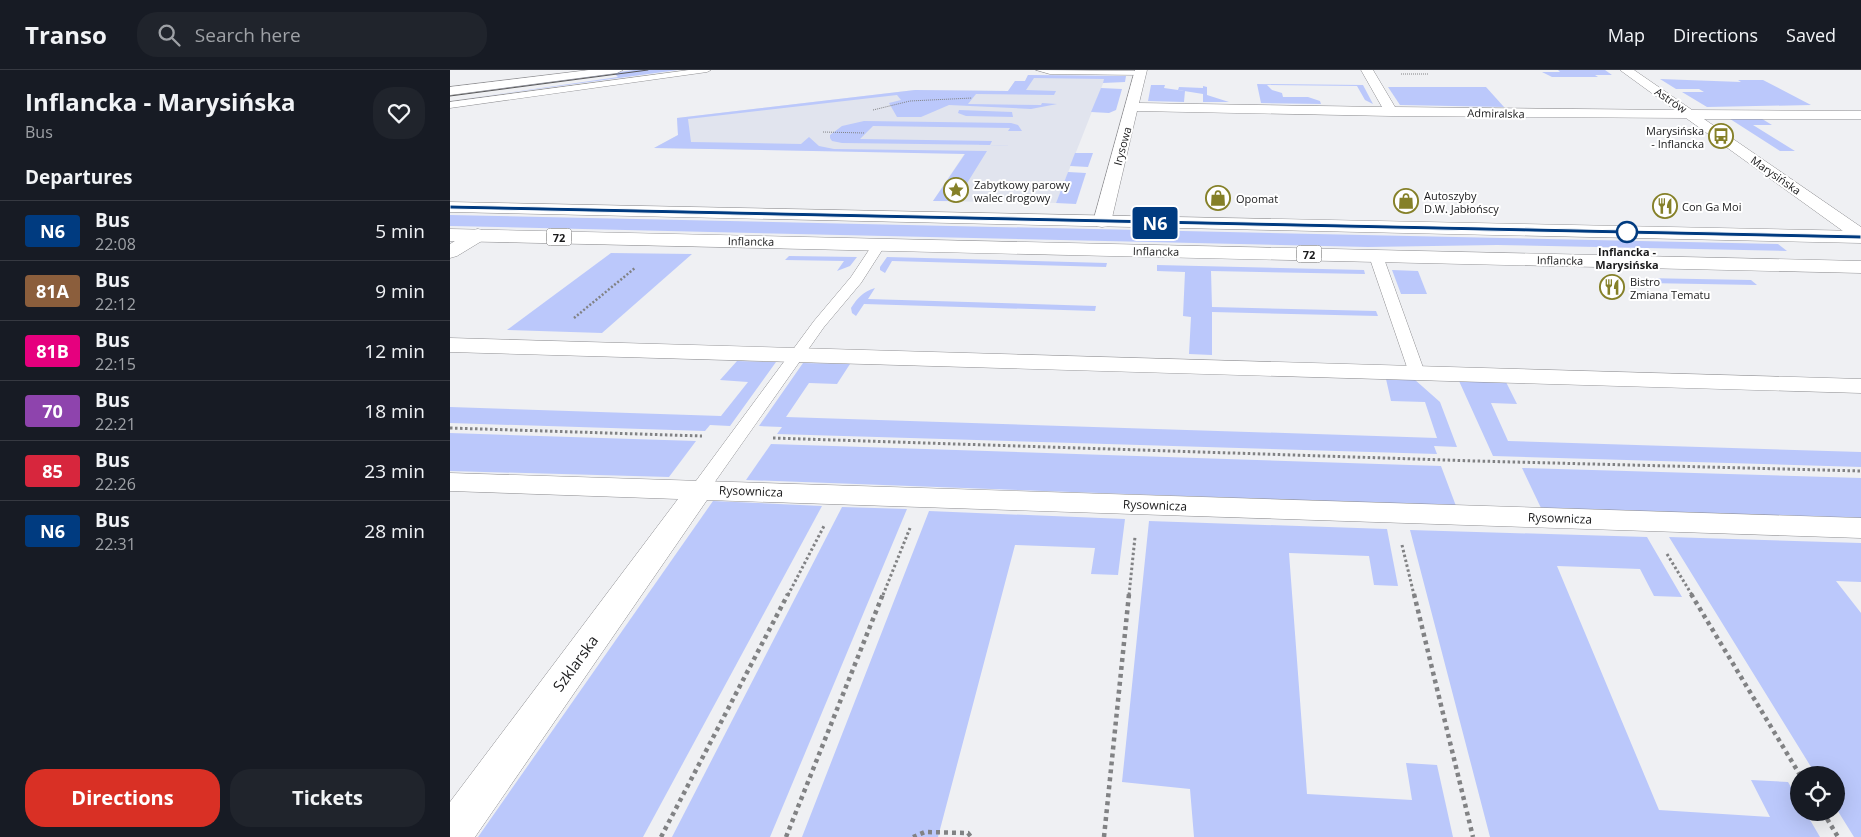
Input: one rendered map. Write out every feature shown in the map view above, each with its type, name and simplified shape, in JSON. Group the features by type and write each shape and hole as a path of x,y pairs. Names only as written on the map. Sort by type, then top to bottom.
{"street":[{"path":"450,91 617,70"},
{"path":"1367,70 1391,112"},
{"name":"Astrów","path":"1626,70 1690,114"},
{"name":"Irysowa","path":"1102,222 1141,71"},
{"name":"Admiralska","path":"1132,107 1391,112 1861,115"},
{"name":"Marysińska","path":"1690,114 1861,236"},
{"name":"72","path":"450,207 1102,222 1861,236"},
{"name":"Inflancka","path":"450,235 1861,267"},
{"path":"450,252 478,235"},
{"path":"450,344 1861,386"},
{"name":"Rysownicza","path":"450,482 1861,528"},
{"name":"Szklarska","path":"450,837 700,489"}],"lane":[{"path":"450,105 707,70"},
{"path":"1040,70 1050,72 1141,71"},
{"path":"700,489 796,355 856,280 880,244"},
{"path":"1376,256 1417,373"}],"path":[{"path":"873,110 889,104 948,98 972,98"},
{"path":"823,132 865,133"},
{"path":"539,347 642,262"},
{"path":"450,428 1861,472"},
{"path":"661,837 841,494"},
{"path":"786,837 922,497"},
{"path":"1104,837 1138,504"},
{"path":"1394,513 1473,837"},
{"path":"1648,521 1795,766"},
{"path":"1828,821 1838,837"},
{"path":"913,837 924,832 968,833 971,837"}],"shaded area":[{"path":"634,70 678,70 450,101 618,77 615,74 450,94"},
{"path":"1558,70 1605,70 1612,75 1595,75 1598,77 1552,77 1542,72 1560,72"},
{"path":"1028,75 1106,76 1056,203 933,201 965,153 654,148 678,135 677,118 915,90 1008,91 1015,81 1025,81"},
{"path":"1028,75 1126,76 1125,82 1103,83 1104,79 1034,78 1026,90 1056,91 1054,95 976,94 968,104 1057,104 1031,109 949,105 921,117 897,117 889,103 901,100 897,95 688,119 691,142 801,144 809,137 819,146 834,149 987,151 956,201 933,201 965,154 654,148 678,135 677,118 915,90 1008,91 1015,81 1025,81"},
{"path":"1660,79 1741,82 1738,80 1763,80 1811,105 1707,107 1682,92 1704,92 1699,89 1676,89"},
{"path":"1257,84 1363,85 1373,104 1365,100 1357,86 1267,85 1272,90 1282,93 1283,97 1308,97 1320,101 1321,104 1261,103"},
{"path":"1151,85 1165,85 1164,88 1185,91 1184,102 1148,101"},
{"path":"1203,86 1207,87 1207,95 1229,102 1203,102 1203,94 1178,90 1179,87 1203,88"},
{"path":"1388,87 1486,87 1504,107 1400,105"},
{"path":"1101,88 1122,89 1116,110 1109,113 1091,112"},
{"path":"959,110 1012,112 1013,117 966,116 958,113"},
{"path":"1727,117 1759,117 1772,125 1753,125 1795,151 1780,151"},
{"path":"864,121 1011,123 1018,125 1022,131 1008,131 1010,128 873,126 860,139 992,141 990,145 842,143 832,141 830,138 830,135 842,126"},
{"path":"1075,153 1093,153 1088,167 1070,166"},
{"path":"1068,172 1086,173 1076,204 1056,203"},
{"path":"450,215 1778,244 1787,251 1497,245 1368,247 450,226"},
{"path":"611,253 692,254 602,333 507,330"},
{"path":"789,256 857,257 850,266 837,271 844,261 785,260"},
{"path":"887,257 1107,263 1106,267 892,261 885,273 880,270 880,267"},
{"path":"1157,265 1364,270 1365,274 1211,271 1212,307 1376,311 1378,316 1212,312 1212,355 1189,354 1191,317 1183,316 1185,272 1157,271"},
{"path":"1392,270 1418,271 1427,294 1401,294"},
{"path":"1642,278 1751,280 1757,285 1646,283"},
{"path":"875,288 868,299 1096,306 1095,311 864,304 856,316 852,313 851,308 859,298 867,291"},
{"path":"737,361 776,362 730,426 710,425 705,431 450,423 450,407 721,416 748,382 720,380"},
{"path":"803,363 850,364 837,384 809,383 786,417 1437,438 1425,402 1391,401 1386,379 1414,379 1440,402 1457,447 1434,446 1437,454 777,434 782,427 759,426"},
{"path":"1459,381 1506,382 1517,404 1491,403 1508,441 1861,452 1861,467 1493,456"},
{"path":"450,433 696,441 669,477 450,471"},
{"path":"771,444 1441,466 1456,506 746,480"},
{"path":"1522,468 1861,478 1861,518 1541,508"},
{"path":"713,501 822,506 643,837 478,837"},
{"path":"842,507 907,509 770,837 672,837"},
{"path":"929,511 1125,519 1118,575 1091,574 1095,548 1015,545 938,837 802,837"},
{"path":"1149,521 1387,529 1398,586 1374,585 1369,556 1289,553 1307,794 1412,800 1406,763 1437,765 1453,837 1194,837 1190,789 1122,782"},
{"path":"1410,530 1647,537 1682,597 1654,596 1640,569 1557,566 1659,810 1770,817 1751,780 1788,782 1790,785 1790,821 1811,821 1820,837 1490,837"},
{"path":"1669,537 1861,543 1861,582 1836,581 1861,613 1861,837 1854,837 1844,821 1845,766 1810,766"}],"tram line":[{"path":"450,96 648,70"}],"bus line":[{"name":"N6","path":"450,207 1861,237"}],"place":[{"name":"Marysińska - Inflancka","path":"1721,136"},
{"name":"Zabytkowy parowy walec drogowy","path":"956,190"},
{"name":"Opomat","path":"1218,198"},
{"name":"Autoszyby D.W. Jabłońscy","path":"1406,201"},
{"name":"Con Ga Moi","path":"1665,206"},
{"name":"Inflancka - Marysińska","path":"1627,232"},
{"name":"Bistro Zmiana Tematu","path":"1612,287"}]}
